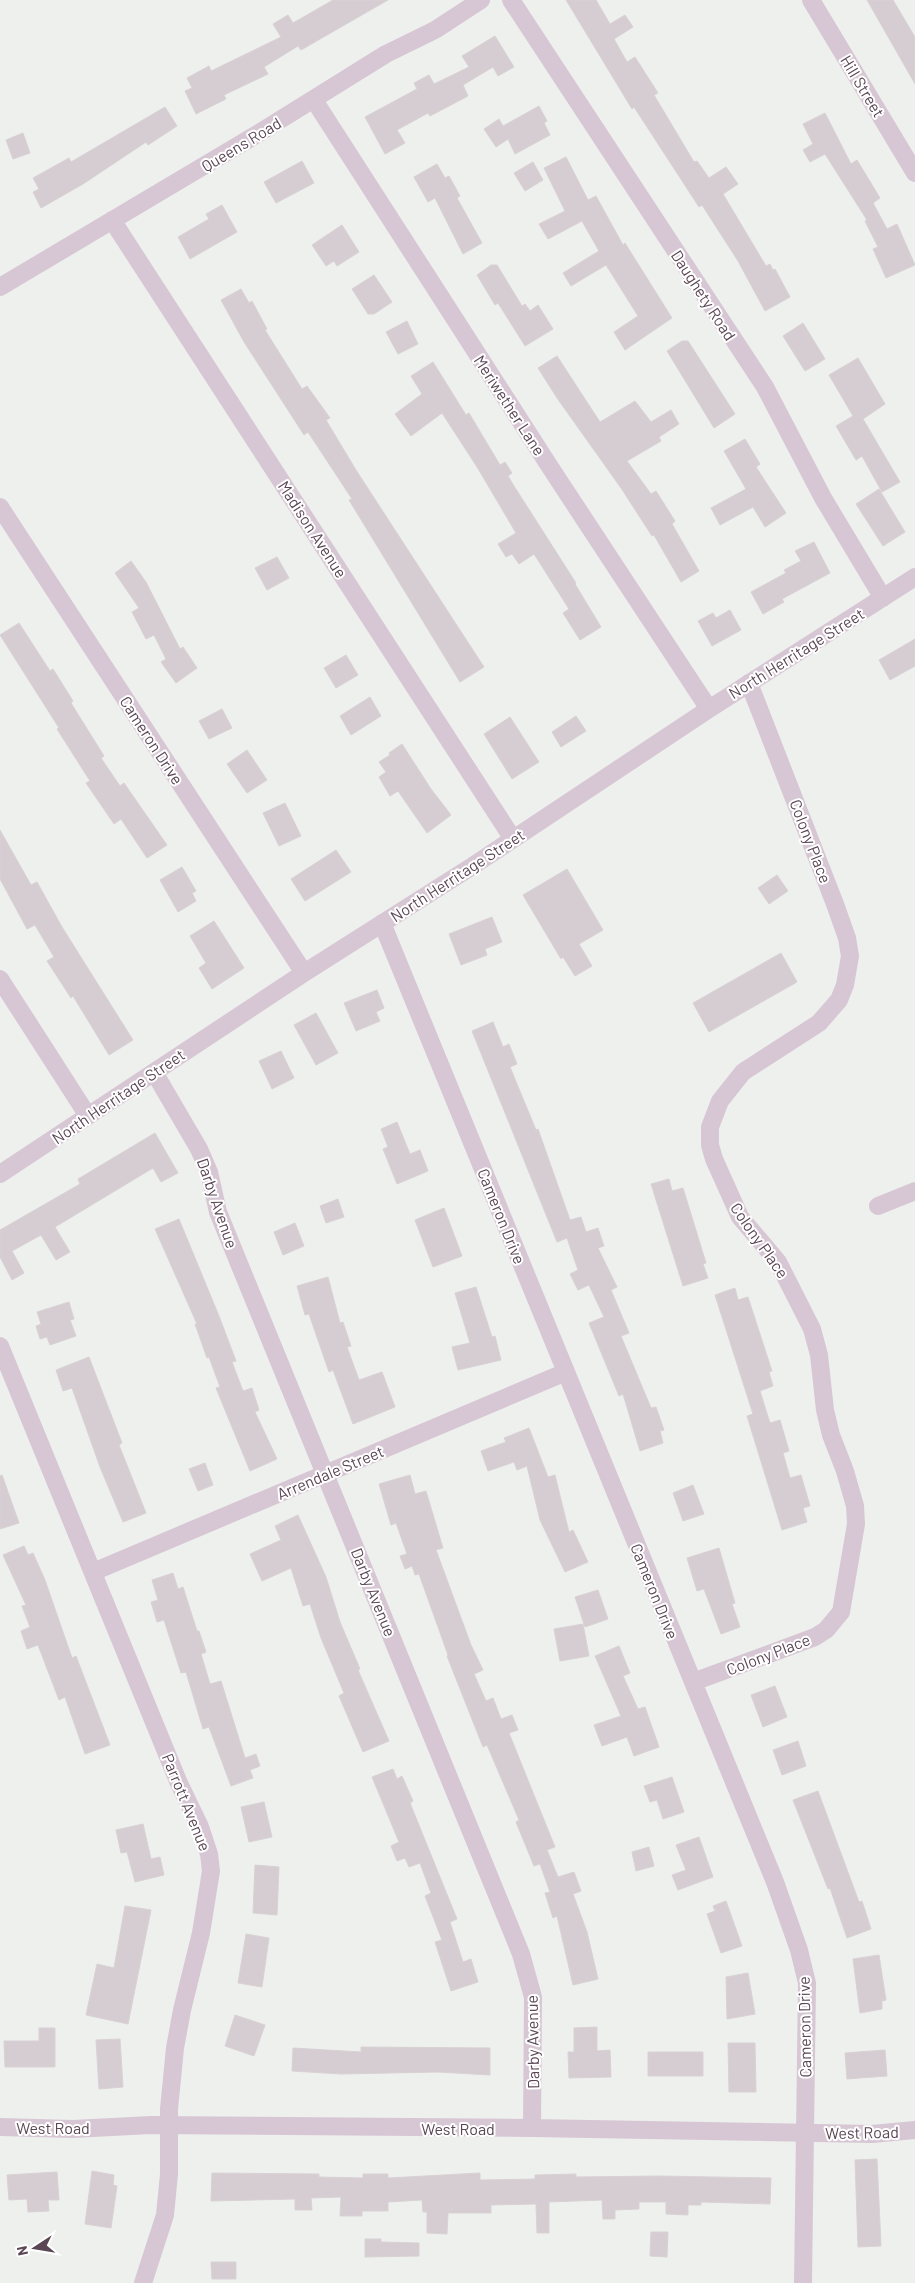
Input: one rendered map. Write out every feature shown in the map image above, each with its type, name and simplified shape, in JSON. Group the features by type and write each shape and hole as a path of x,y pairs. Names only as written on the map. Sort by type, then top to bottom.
{"street":[{"name":"Queens Road","path":"0,287 314,100 386,54 435,30 481,0"},
{"name":"Daughety Road","path":"511,0 765,387 823,498 883,598"},
{"name":"Hill Street","path":"811,0 915,173"},
{"name":"Meriwether Lane","path":"314,100 550,467 709,709"},
{"name":"Madison Avenue","path":"112,220 513,839"},
{"name":"Cameron Drive","path":"0,507 304,973"},
{"name":"North Herritage Street","path":"0,1174 304,973 513,839 749,682 915,577"},
{"name":"Colony Place","path":"693,1682 815,1637 826,1630 841,1612 856,1524 852,1491 831,1435 825,1410 819,1354 812,1329 778,1262 740,1217 720,1175 710,1145 710,1127 714,1113 730,1086 743,1072 819,1023 830,1012 845,985 850,956 847,938 835,904 749,682"},
{"name":"Cameron Drive","path":"382,923 775,1882 799,1950 807,1983 803,2283"},
{"path":"0,979 88,1116"},
{"name":"Darby Avenue","path":"154,1072 199,1149 209,1172 218,1212 528,1974 533,1996 532,2128"},
{"path":"878,1206 915,1191"},
{"name":"Parrott Avenue","path":"0,1346 178,1781 200,1827 209,1854 209,1889 175,2048 169,2110 171,2125 165,2215 143,2283"},
{"name":"Arrendale Street","path":"93,1572 566,1372"},
{"name":"West Road","path":"0,2127 73,2128 171,2125 532,2128 600,2131 872,2134 915,2130"}],"building":[{"path":"333,0 388,0 301,50 298,46 264,67 268,74 224,95 226,99 196,114 185,91 192,88 187,78 209,66 211,71 281,37 273,24 288,15 293,23"},
{"path":"566,0 596,0 610,24 625,15 633,27 614,39 627,62 635,57 658,93 654,95 694,162 697,161 709,178 726,167 738,184 723,194 766,266 770,264 773,270 775,269 790,297 765,311 738,261 702,205 699,207 634,107 632,109"},
{"path":"867,0 893,0 915,37 915,84"},
{"path":"495,36 514,67 498,76 493,67 463,85 468,96 430,116 428,113 397,130 405,143 385,154 365,117 417,89 414,83 429,75 434,84 469,67 462,56"},
{"path":"539,106 547,121 544,123 550,135 515,154 508,139 496,147 484,129 499,119 503,126"},
{"path":"165,107 177,126 148,145 146,142 83,184 41,208 33,192 39,189 33,178 69,158 71,162"},
{"path":"825,113 851,164 857,160 880,198 873,203 887,229 897,224 915,265 886,278 873,249 878,247 865,221 867,220 825,154 810,162 803,150 813,144 803,124"},
{"path":"23,133 30,153 13,159 6,140"},
{"path":"566,157 588,200 596,196 623,245 625,243 672,318 625,350 614,332 638,316 606,265 571,286 563,273 599,251 582,221 548,239 539,224 565,211 544,168"},
{"path":"302,161 314,183 276,203 264,182"},
{"path":"533,162 543,180 525,191 514,173"},
{"path":"437,164 445,178 449,176 460,196 457,198 482,243 463,254 435,198 428,202 414,177"},
{"path":"222,205 237,232 190,259 178,237 209,219 206,214"},
{"path":"342,225 359,252 337,266 334,261 326,266 312,245"},
{"path":"491,265 497,265 522,306 525,304 530,311 538,305 553,329 525,346 498,303 495,305 477,275"},
{"path":"374,275 392,302 374,314 368,314 352,289"},
{"path":"241,289 249,303 252,301 267,329 265,330 302,389 307,386 330,418 326,420 356,470 484,667 460,682 349,500 352,499 308,432 304,435 244,342 221,300"},
{"path":"407,321 418,344 398,354 386,332"},
{"path":"803,323 825,359 805,371 783,336"},
{"path":"682,341 688,341 735,414 714,428 667,351"},
{"path":"557,356 600,422 635,401 651,422 671,410 679,424 659,437 661,441 627,461 651,494 656,491 675,521 672,524 699,571 681,582 654,535 652,536 538,368"},
{"path":"858,358 885,404 863,419 900,482 882,492 862,456 856,460 836,426 853,416 829,375"},
{"path":"433,362 466,415 469,413 500,465 505,462 512,473 508,476 576,583 601,627 580,640 563,613 569,609 534,554 519,564 512,554 506,557 498,544 516,533 442,413 411,436 395,414 422,394 411,376"},
{"path":"745,439 760,464 756,467 786,513 765,527 753,507 720,525 711,508 746,489 724,451"},
{"path":"879,489 905,532 883,546 856,504"},
{"path":"814,542 830,573 782,599 784,602 763,614 751,592 786,573 784,570 801,561 795,551"},
{"path":"277,557 289,578 267,590 255,568"},
{"path":"131,561 146,582 180,649 183,647 197,668 176,683 161,662 166,659 154,635 146,639 132,612 139,608 115,573"},
{"path":"730,610 741,630 712,646 698,621 713,613 716,618"},
{"path":"19,623 50,671 53,669 73,701 71,703 104,756 101,758 120,786 124,783 167,845 147,858 121,819 114,824 86,783 90,781 0,635"},
{"path":"915,639 915,666 890,680 879,660"},
{"path":"346,655 358,675 336,688 324,668"},
{"path":"370,697 381,716 351,735 340,716"},
{"path":"222,709 232,728 209,739 199,721"},
{"path":"576,716 586,731 561,747 552,732"},
{"path":"510,717 539,762 512,779 484,734"},
{"path":"402,744 431,789 451,815 427,833 398,791 390,796 379,777 386,772 379,762"},
{"path":"247,750 267,780 247,793 227,764"},
{"path":"285,803 301,836 279,846 263,813"},
{"path":"0,830 31,885 37,882 62,927 133,1040 109,1055 73,996 71,998 47,961 54,957 35,925 27,929 0,879"},
{"path":"336,850 351,872 305,901 291,879"},
{"path":"182,867 196,891 192,893 196,901 178,912 160,880"},
{"path":"567,869 603,930 579,944 592,966 575,976 563,957 561,959 523,895"},
{"path":"777,875 788,891 769,904 758,888"},
{"path":"492,917 502,942 485,949 487,955 461,965 449,934"},
{"path":"214,921 244,968 212,989 199,968 206,963 190,936"},
{"path":"781,953 797,982 709,1032 693,1003"},
{"path":"377,990 384,1008 376,1012 380,1021 356,1031 344,1003"},
{"path":"316,1013 338,1053 316,1065 294,1025"},
{"path":"493,1022 503,1047 509,1044 517,1064 510,1067 536,1130 538,1129 570,1220 581,1217 586,1232 598,1228 604,1246 598,1248 617,1287 611,1290 629,1333 621,1336 651,1408 656,1407 664,1430 660,1431 663,1443 640,1451 623,1394 619,1396 589,1323 604,1317 589,1285 578,1290 570,1274 578,1270 567,1238 557,1242 472,1031"},
{"path":"281,1051 294,1078 272,1089 259,1061"},
{"path":"397,1122 410,1154 420,1150 428,1171 397,1184 383,1149 388,1147 381,1129"},
{"path":"155,1133 178,1173 161,1182 153,1168 55,1227 70,1252 56,1260 41,1235 12,1251 24,1273 12,1280 0,1257 0,1230 80,1184 78,1179"},
{"path":"669,1179 672,1191 683,1188 706,1263 703,1264 708,1278 683,1286 651,1184"},
{"path":"338,1199 344,1217 326,1223 320,1206"},
{"path":"444,1208 462,1256 433,1267 415,1220"},
{"path":"179,1219 236,1361 232,1362 243,1391 252,1388 259,1410 255,1412 277,1459 250,1471 216,1388 220,1387 209,1357 207,1358 195,1324 197,1324 155,1229"},
{"path":"295,1223 304,1246 283,1255 274,1232"},
{"path":"328,1277 340,1323 343,1322 351,1346 347,1347 359,1380 382,1372 395,1407 353,1424 333,1370 329,1372 309,1314 305,1315 297,1286"},
{"path":"476,1287 492,1337 495,1336 501,1360 458,1370 452,1347 470,1343 455,1293"},
{"path":"735,1288 738,1300 748,1297 772,1371 769,1372 773,1386 760,1391 770,1423 780,1420 789,1451 783,1453 790,1478 801,1475 810,1506 803,1508 807,1522 782,1530 747,1416 753,1414 715,1295"},
{"path":"69,1302 74,1319 70,1320 76,1336 50,1345 47,1337 40,1339 36,1326 41,1324 37,1312"},
{"path":"89,1357 122,1443 119,1445 146,1513 123,1522 100,1467 72,1388 63,1391 56,1370"},
{"path":"529,1428 548,1477 555,1475 569,1532 573,1530 588,1562 565,1572 540,1520 527,1466 517,1470 514,1462 488,1471 481,1451 506,1442 504,1438"},
{"path":"205,1463 213,1485 198,1491 189,1469"},
{"path":"2,1475 19,1523 0,1529 0,1476"},
{"path":"410,1475 415,1494 426,1491 443,1548 436,1550 471,1645 483,1670 474,1674 486,1701 493,1698 501,1719 512,1715 518,1730 509,1733 555,1847 547,1850 558,1877 574,1872 581,1891 573,1894 587,1932 598,1979 573,1985 557,1916 553,1918 545,1893 550,1892 540,1864 534,1866 516,1822 519,1820 487,1745 483,1747 447,1656 419,1574 415,1575 412,1566 405,1569 400,1556 407,1554 396,1523 391,1525 379,1484"},
{"path":"693,1485 704,1514 683,1521 673,1493"},
{"path":"298,1515 326,1577 340,1622 360,1669 358,1670 389,1741 363,1752 339,1696 344,1693 321,1638 310,1604 303,1606 291,1568 262,1581 250,1554 281,1540 275,1526"},
{"path":"24,1546 28,1555 33,1553 45,1580 72,1658 76,1656 110,1745 85,1754 65,1697 59,1700 38,1645 27,1649 21,1631 30,1627 22,1606 26,1605 3,1555"},
{"path":"719,1548 735,1603 732,1604 740,1627 721,1634 704,1589 697,1591 687,1558"},
{"path":"173,1573 178,1589 183,1587 206,1652 201,1654 210,1684 221,1681 245,1758 256,1754 260,1766 250,1770 253,1778 231,1786 209,1727 203,1729 186,1672 181,1673 164,1620 157,1622 151,1602 158,1600 152,1580"},
{"path":"598,1590 608,1619 585,1627 575,1597"},
{"path":"583,1624 589,1656 560,1661 554,1629"},
{"path":"619,1646 630,1673 623,1676 638,1709 645,1707 659,1747 634,1756 627,1737 602,1746 594,1725 621,1716 595,1656"},
{"path":"775,1686 787,1717 763,1727 751,1695"},
{"path":"798,1741 806,1766 782,1775 773,1750"},
{"path":"393,1769 397,1779 402,1776 413,1801 410,1803 457,1919 450,1922 463,1962 471,1959 478,1982 451,1991 435,1942 442,1940 425,1896 431,1893 420,1863 409,1867 405,1858 397,1861 391,1846 399,1842 372,1777"},
{"path":"672,1777 684,1812 663,1819 657,1800 650,1802 644,1786"},
{"path":"818,1791 859,1902 862,1901 871,1929 847,1938 830,1888 828,1889 793,1800"},
{"path":"264,1802 272,1837 249,1842 241,1807"},
{"path":"143,1824 151,1859 160,1857 164,1875 135,1882 127,1852 121,1853 116,1830"},
{"path":"699,1837 713,1877 678,1890 672,1875 686,1870 676,1845"},
{"path":"649,1847 654,1866 636,1871 632,1852"},
{"path":"255,1865 279,1867 277,1915 253,1913"},
{"path":"726,1901 742,1946 721,1953 707,1914 715,1911 713,1906"},
{"path":"125,1906 151,1910 128,2024 86,2015 97,1964 114,1968"},
{"path":"246,1934 269,1938 262,1987 238,1983"},
{"path":"879,1955 886,2000 883,2001 882,1998 882,2009 860,2013 853,1959"},
{"path":"748,1973 755,2014 727,2019 726,1977"},
{"path":"235,2015 265,2025 254,2056 225,2046"},
{"path":"597,2027 597,2051 610,2050 611,2077 569,2078 568,2052 574,2052 574,2028"},
{"path":"39,2028 55,2028 55,2067 5,2067 4,2041 39,2041"},
{"path":"120,2039 123,2087 99,2089 96,2040"},
{"path":"728,2043 755,2043 756,2092 729,2092"},
{"path":"361,2047 490,2048 490,2075 438,2072 341,2074 292,2071 293,2048 361,2052"},
{"path":"885,2050 887,2076 847,2079 845,2053"},
{"path":"648,2052 703,2052 703,2076 648,2076"},
{"path":"877,2159 881,2246 858,2247 855,2160"},
{"path":"92,2171 114,2175 113,2185 117,2186 111,2228 85,2224"},
{"path":"57,2172 59,2200 48,2200 49,2211 28,2212 27,2199 9,2200 7,2175"},
{"path":"212,2173 319,2174 319,2177 363,2178 363,2174 388,2174 388,2178 480,2173 480,2180 535,2179 535,2175 576,2174 576,2177 771,2178 770,2204 701,2202 701,2205 688,2205 688,2215 666,2214 666,2202 639,2202 639,2209 615,2210 615,2219 603,2219 602,2200 549,2202 549,2233 537,2233 536,2204 491,2205 491,2213 448,2213 447,2234 427,2233 427,2212 423,2212 422,2200 388,2202 388,2211 362,2211 362,2216 340,2216 341,2197 311,2198 312,2210 295,2210 295,2199 211,2201"},
{"path":"651,2232 668,2232 667,2257 650,2256"},
{"path":"365,2239 381,2239 381,2242 419,2243 419,2256 365,2257"},
{"path":"211,2262 236,2262 236,2279 212,2279"}]}
